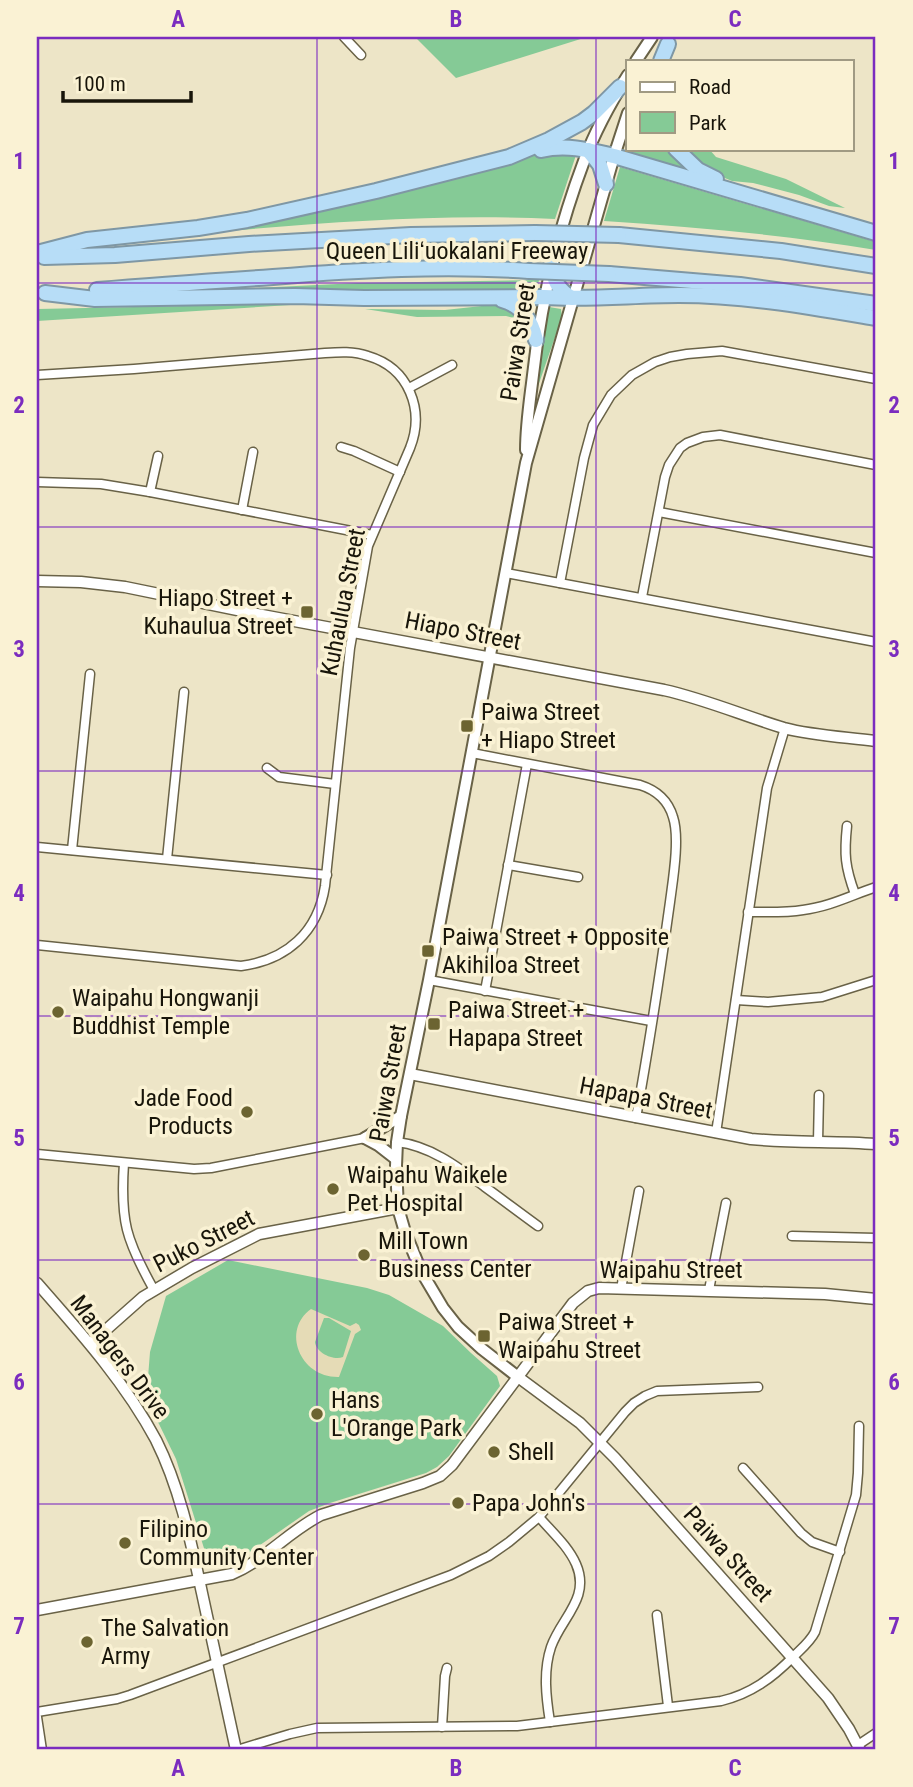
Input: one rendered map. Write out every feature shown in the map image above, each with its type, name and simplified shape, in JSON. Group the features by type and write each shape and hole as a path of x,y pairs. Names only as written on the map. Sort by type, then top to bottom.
{"highway":[{"path":"659,60 671,41"},
{"path":"509,158 582,122 624,81"},
{"path":"37,255 87,240 247,220 551,147 580,148 614,156 876,233"},
{"path":"588,150 600,165 606,184"},
{"path":"677,150 698,170 723,182 734,191"},
{"name":"Queen Liliʻuokalani Freeway","path":"37,255 114,255 411,235 535,233 619,235 781,251 876,266"},
{"path":"551,266 559,290 573,299"},
{"name":"Queen Liliʻuokalani Freeway","path":"41,294 340,272 496,269 609,274 740,285 876,304"},
{"path":"41,294 95,299 295,296 573,299 678,295 722,297 876,318"},
{"path":"498,299 508,301 523,313 537,340"}],"main road":[{"path":"637,60 652,37"},
{"name":"Paiwa Street","path":"526,463 526,434 537,340 551,266 588,150 624,81"},
{"name":"Paiwa Street","path":"518,1377 469,1337 443,1308 430,1288 413,1254 398,1208 397,1142 526,463 626,119"},
{"path":"365,1138 401,1116"},
{"path":"365,1138 396,1159"}],"street":[{"path":"344,37 360,55"},
{"path":"560,583 593,425 611,395 632,375 670,357 722,351 876,379"},
{"path":"37,375 343,352 367,355 380,360 398,373 410,388 452,365"},
{"name":"Kuhaulua Street","path":"37,945 241,966 263,962 281,954 293,946 310,927 322,904 327,875 352,631 368,546 416,429 416,409 410,388"},
{"path":"642,597 665,477 674,456 687,443 720,435 876,466"},
{"path":"341,447 400,472"},
{"path":"242,510 253,452"},
{"path":"150,492 158,456"},
{"path":"37,482 101,484 372,536"},
{"path":"659,512 876,553"},
{"path":"506,573 876,642"},
{"name":"Hiapo Street","path":"37,581 125,587 683,694 785,728 876,741"},
{"path":"72,850 90,674"},
{"path":"167,859 184,692"},
{"path":"716,1133 767,788 785,728"},
{"path":"472,753 640,785 660,795 670,809 675,825 673,879 636,1118"},
{"path":"485,991 527,764"},
{"path":"267,768 279,777 335,784"},
{"path":"847,825 844,850 847,871 855,894"},
{"path":"37,847 327,875"},
{"path":"509,865 578,877"},
{"path":"748,912 806,910 831,904 876,887"},
{"path":"429,980 651,1021"},
{"path":"736,1000 768,1002 822,997 876,980"},
{"name":"Hapapa Street","path":"410,1074 751,1139 876,1144"},
{"path":"818,1142 819,1095"},
{"path":"37,1154 177,1168 211,1168 365,1138"},
{"path":"397,1142 414,1144 441,1156 538,1226"},
{"path":"124,1163 122,1201 126,1229 134,1255 154,1290"},
{"path":"621,1289 639,1191"},
{"path":"709,1290 726,1203"},
{"name":"Puko Street","path":"90,1344 154,1290 259,1234 398,1208"},
{"path":"792,1236 876,1238"},
{"name":"Managers Drive","path":"37,1283 90,1344 128,1395 156,1442 176,1488 236,1750"},
{"name":"Waipahu Street","path":"37,1610 223,1577 245,1569 306,1522 321,1515 440,1476 452,1465 573,1303 588,1291 599,1288 709,1290 825,1294 876,1299"},
{"name":"Paiwa Street","path":"518,1377 556,1403 600,1442 834,1706 859,1748"},
{"path":"37,1712 117,1699 471,1566 509,1542 539,1517 634,1403 645,1396 657,1391 758,1387"},
{"path":"236,1750 317,1728 517,1726 740,1696 761,1685 793,1658 815,1632 856,1495 859,1426"},
{"path":"743,1468 802,1534 812,1542 840,1552"},
{"path":"539,1517 572,1555 581,1583 576,1603 555,1636 548,1659 546,1690 550,1722"},
{"path":"657,1615 668,1706"},
{"path":"442,1727 444,1675 447,1668"},
{"path":"37,1717 42,1750"},
{"path":"859,1748 876,1734"}],"green space":[{"path":"415,37 587,37 456,78"},
{"path":"671,150 686,170 684,171 627,152"},
{"path":"682,150 710,150 716,157 786,179 845,208 829,206 753,183 732,181 708,171"},
{"path":"577,152 555,219 421,218 197,234 536,154"},
{"path":"620,167 876,242 876,250 741,232 604,221"},
{"path":"539,280 536,294 390,293 255,288 358,283"},
{"path":"323,303 37,321 37,309"},
{"path":"500,304 517,314 526,329 514,318 506,316 417,317 365,309 445,310"},
{"path":"549,307 561,309 562,317 536,392 539,359"},
{"name":"Hans L'Orange Park","path":"228,1260 367,1288 389,1295 443,1326 497,1376 500,1386 449,1456 437,1467 309,1511 240,1559 220,1565 208,1561 176,1459 146,1403 150,1352 166,1296"}],"sand":[{"path":"311,1309 350,1326 356,1323 359,1325 361,1330 355,1334 339,1377 314,1370 305,1361 296,1340 302,1318","holes":["324,1318 329,1318 351,1331 343,1357 326,1355 316,1346"]}],"place":[{"name":"Hiapo Street + Kuhaulua Street","path":"307,612"},
{"name":"Paiwa Street + Hiapo Street","path":"467,726"},
{"name":"Paiwa Street + Opposite Akihiloa Street","path":"428,951"},
{"name":"Waipahu Hongwanji Buddhist Temple","path":"58,1012"},
{"name":"Paiwa Street + Hapapa Street","path":"434,1024"},
{"name":"Jade Food Products","path":"247,1112"},
{"name":"Waipahu Waikele Pet Hospital","path":"333,1189"},
{"name":"Mill Town Business Center","path":"364,1255"},
{"name":"Paiwa Street + Waipahu Street","path":"484,1336"},
{"name":"Hans L'Orange Park","path":"317,1414"},
{"name":"Shell","path":"494,1452"},
{"name":"Papa John's","path":"458,1503"},
{"name":"Filipino Community Center","path":"125,1543"},
{"name":"The Salvation Army","path":"87,1642"}]}
